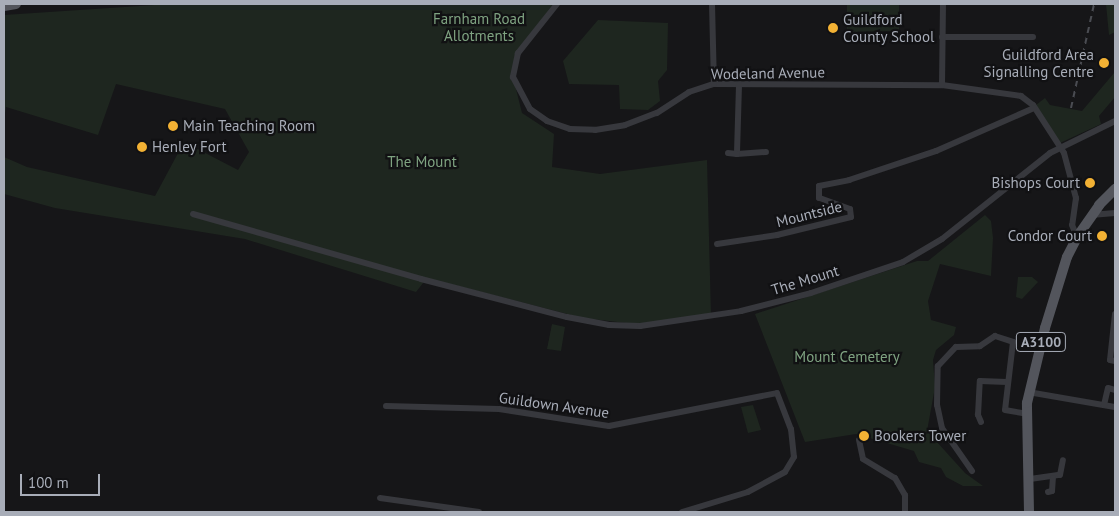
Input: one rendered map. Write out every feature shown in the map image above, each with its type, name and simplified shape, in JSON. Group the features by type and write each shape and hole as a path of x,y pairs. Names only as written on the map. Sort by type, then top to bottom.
{"main road":[{"path":"4,6 16,4"},
{"name":"A3100","path":"1029,512 1028,392 1045,328 1067,257 1077,237 1091,215 1115,189"}],"street":[{"name":"Wodeland Avenue","path":"557,4 518,53 512,76 530,109 547,121 570,129 595,130 625,125 657,113 689,92 714,84 942,84 1021,96 1034,108 1064,153 1076,198 1072,225 1077,237"},
{"path":"712,4 714,84"},
{"path":"942,84 943,4"},
{"path":"942,37 1033,37"},
{"path":"737,154 739,85"},
{"name":"Mountside","path":"717,244 777,236 851,217 850,209 819,198 817,191 820,185 849,180 936,151 1034,108"},
{"name":"The Mount","path":"192,214 421,279 558,315 608,325 640,326 741,311 802,296 903,262 942,238 1059,147 1115,121"},
{"path":"728,153 766,152"},
{"path":"1091,215 1115,213"},
{"path":"1115,314 1110,360 1115,361"},
{"path":"972,471 942,428 938,405 938,366 956,347 980,346 995,336 1013,342 1005,410 1027,414"},
{"path":"981,422 978,415 980,381 1007,382"},
{"path":"1104,405 1108,388 1115,390"},
{"path":"1028,392 1115,407"},
{"name":"Guildown Avenue","path":"386,406 499,409 609,426 777,393 791,430 794,457 785,472 748,492 682,512"},
{"path":"859,440 864,459 895,478 905,495 905,512"},
{"path":"1030,479 1053,478 1060,475 1063,460"},
{"path":"1048,492 1052,491 1053,478"},
{"path":"380,498 479,512"}],"green space":[{"name":"The Mount","path":"170,4 553,4 518,53 513,77 522,113 554,134 552,167 600,174 707,160 711,316 635,324 583,318 427,278 416,292 245,239 55,208 4,194 4,157 27,167 155,196 184,142 238,170 249,152 225,109 116,84 98,135 6,107 4,120 4,15"},
{"path":"847,4 899,4 899,31 847,32"},
{"path":"1106,4 1115,4 1115,32 1109,35"},
{"path":"598,20 668,23 667,70 658,81 660,101 648,110 620,109 619,85 569,84 563,61"},
{"path":"1114,73 1115,97 1099,116 1101,124 1060,143 1036,105 1045,98 1050,105 1082,111"},
{"name":"Mount Cemetery","path":"985,215 991,221 993,238 991,276 940,264 928,301 931,320 956,327 954,335 936,350 933,360 935,387 927,431 965,473 983,486 963,486 946,477 941,468 919,462 914,451 856,434 805,442 755,314 917,261 928,261"},
{"path":"1018,277 1032,277 1038,282 1022,299 1016,297"},
{"path":"552,324 565,327 561,351 547,349"},
{"path":"753,405 761,430 748,433 741,407"}],"railway":[{"path":"1071,108 1094,4"}],"place":[{"name":"Guildford County School","path":"833,28"},
{"name":"Guildford Area Signalling Centre","path":"1104,63"},
{"name":"Main Teaching Room","path":"173,126"},
{"name":"Henley Fort","path":"142,147"},
{"name":"Bishops Court","path":"1090,183"},
{"name":"Condor Court","path":"1102,236"},
{"name":"Bookers Tower","path":"864,436"}],"park label":[{"name":"Farnham Road Allotments","path":"479,26"}]}
